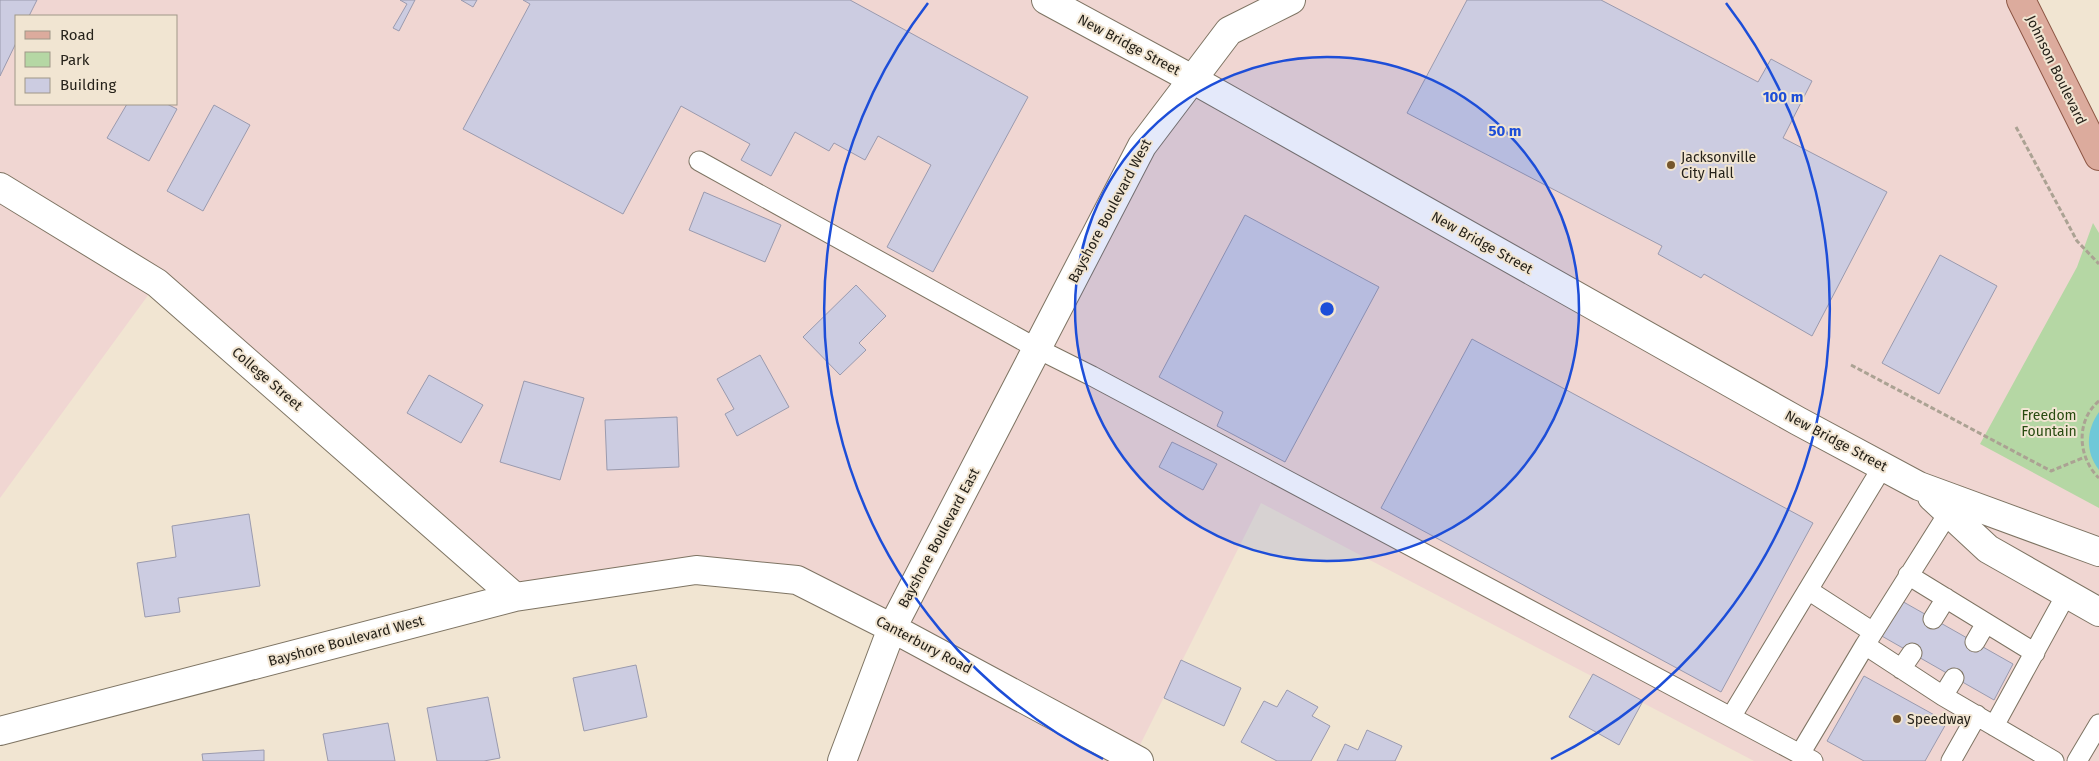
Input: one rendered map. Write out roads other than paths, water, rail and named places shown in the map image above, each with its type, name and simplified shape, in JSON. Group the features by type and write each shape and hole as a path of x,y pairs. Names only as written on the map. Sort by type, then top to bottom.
{"main road":[{"name":"Johnson Boulevard","path":"2021,0 2096,149"}],"street":[{"name":"New Bridge Street","path":"1046,0 1192,79 1781,412 1919,486 2099,552"},
{"name":"Bayshore Boulevard West","path":"1038,349 1142,146 1230,31 1291,0"},
{"name":"College Street","path":"0,187 157,283 516,597"},
{"name":"Bayshore Boulevard East","path":"842,761 892,628 1038,349"},
{"name":"New Bridge Street","path":"1919,486 1988,549 2099,612"},
{"name":"Bayshore Boulevard West","path":"0,731 516,597 696,570"},
{"name":"Canterbury Road","path":"696,570 797,580 892,628 1139,761"}],"lane":[{"path":"699,160 1038,349 1101,380 1807,758 1869,639 1949,512"},
{"path":"1731,717 1882,466"},
{"path":"1908,575 2034,653"},
{"path":"1808,590 1869,639 1902,669 1943,696 2054,761"},
{"path":"1994,726 2067,593"},
{"path":"1933,619 1946,598"},
{"path":"1974,642 1986,623"},
{"path":"1902,669 1912,653"},
{"path":"1943,696 1954,678"},
{"path":"1951,761 1976,715"},
{"path":"2077,761 2099,724"}],"water":[{"path":"2099,412 2099,470 2091,456 2089,441 2092,426"}],"place":[{"name":"Jacksonville City Hall","path":"1671,165"},
{"name":"Speedway","path":"1897,719"}],"park label":[{"name":"Freedom Fountain","path":"2049,424"}]}
